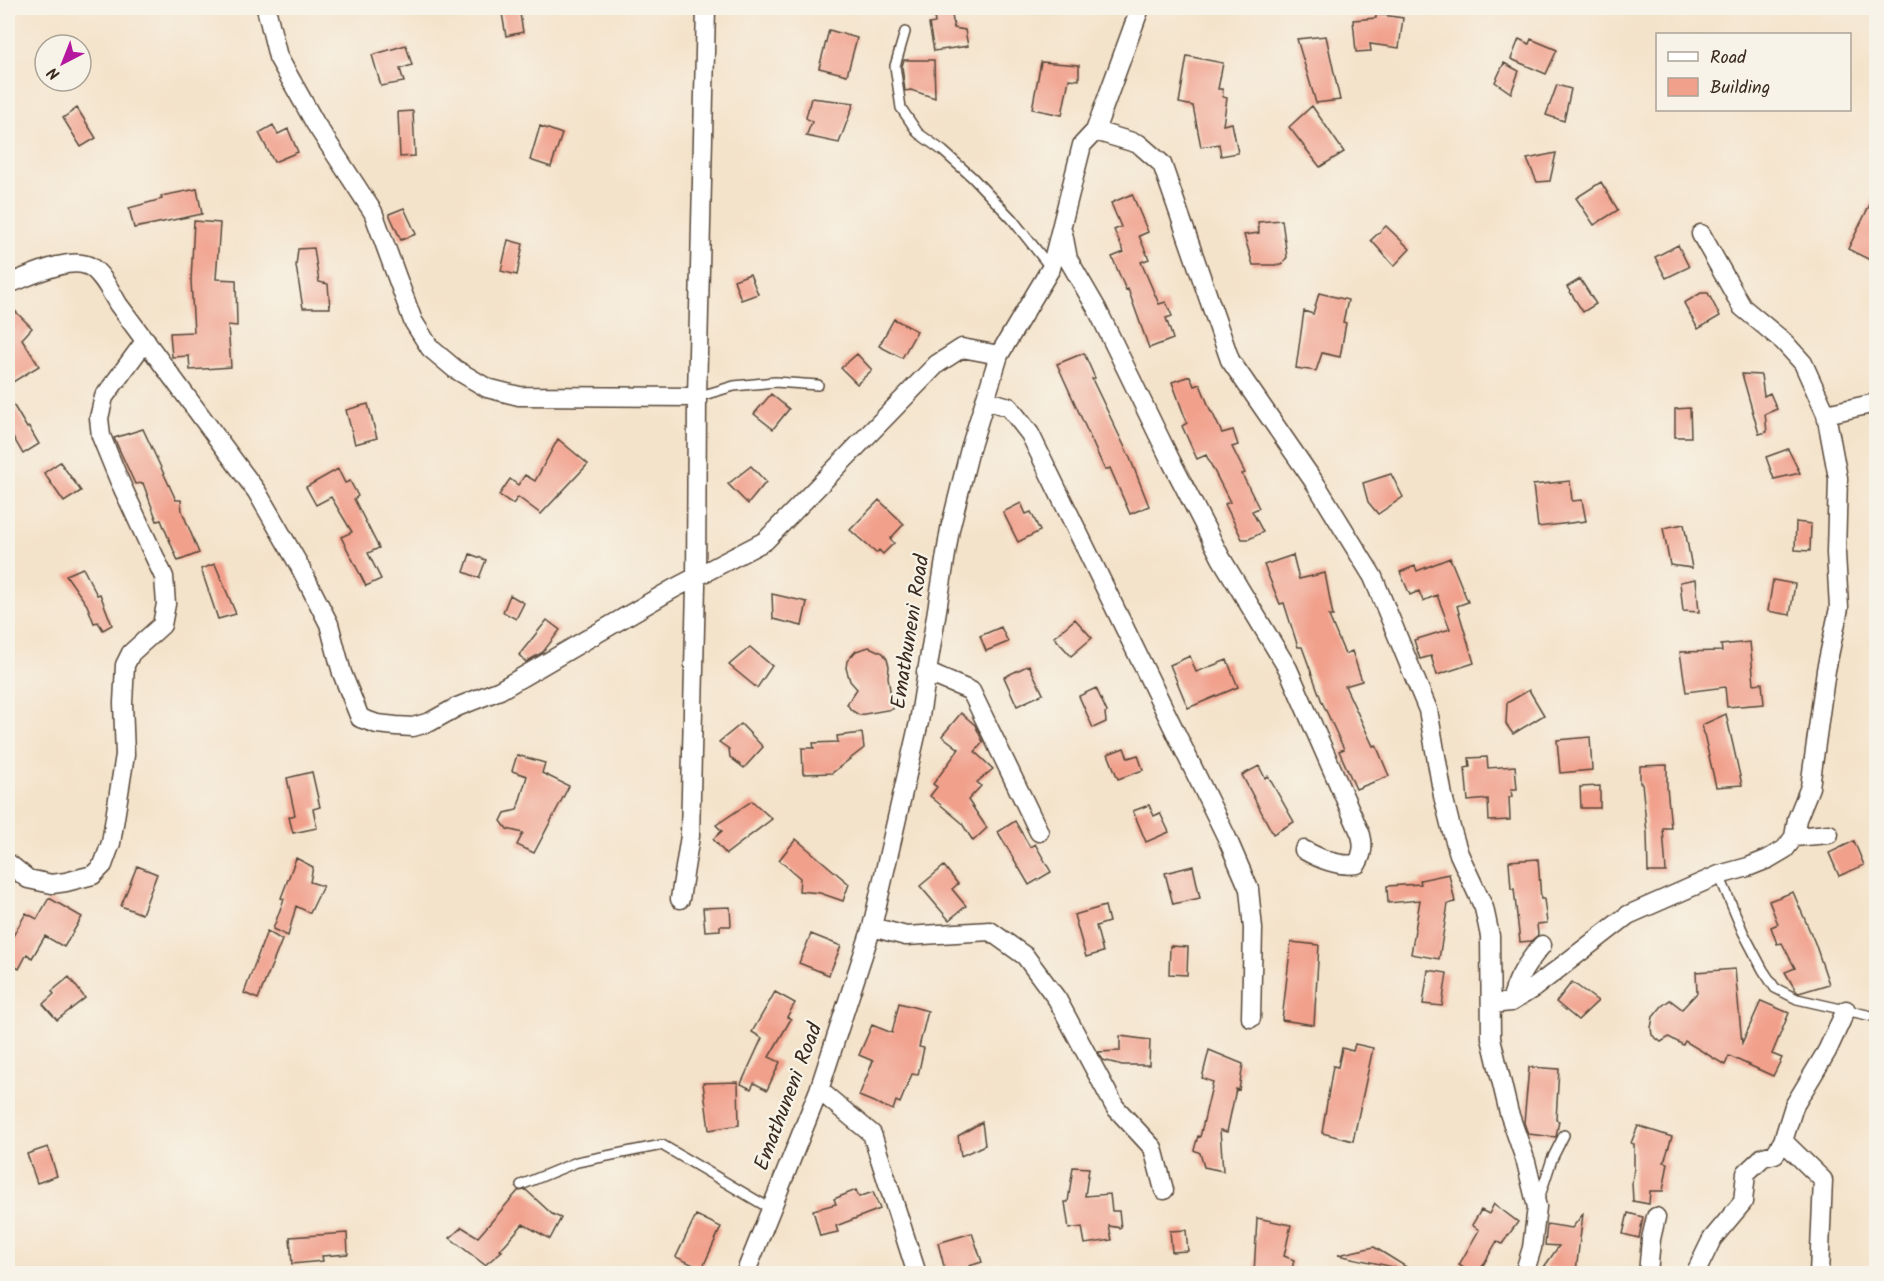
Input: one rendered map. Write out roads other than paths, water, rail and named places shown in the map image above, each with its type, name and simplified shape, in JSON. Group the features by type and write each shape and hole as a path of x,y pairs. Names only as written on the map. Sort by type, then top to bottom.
{"street":[{"path":"266,8 278,57 315,123 373,212 412,321 430,348 455,369 487,388 519,396 698,397"},
{"path":"680,899 690,836 706,8"},
{"name":"Emathuneni Road","path":"745,1274 819,1090 872,927 919,722 951,529 970,449 999,355 1051,268 1082,145 1095,131 1140,8"},
{"path":"1095,131 1139,144 1162,164 1230,360 1317,486 1373,577 1428,710 1451,828 1459,854 1484,908 1491,936 1491,1038 1509,1113 1526,1162 1537,1207 1532,1248 1524,1274"},
{"path":"1062,228 1068,259 1097,309 1169,457 1221,558 1288,669 1363,844 1361,858 1357,864 1350,865 1329,861 1304,850"},
{"path":"1491,1004 1511,1002 1535,987 1628,915 1719,875 1768,860 1785,849 1794,837 1797,819 1810,787 1826,670 1839,608 1836,553 1838,478 1826,414 1803,363 1783,341 1742,307 1701,234"},
{"path":"8,284 74,262 90,267 102,278 267,509 329,624 342,673 360,718 377,724 413,728 500,690 696,576 765,541 937,364 962,348 999,355"},
{"path":"8,863 28,879 52,884 66,882 93,875 103,865 111,843 125,755 123,703 125,665 131,653 162,625 166,604 164,577 101,436 99,417 104,397 146,340"},
{"path":"985,400 1009,407 1030,434 1222,828 1249,889 1253,929 1251,1018"},
{"path":"1826,414 1876,403"},
{"path":"926,672 971,691 1039,832"},
{"path":"1794,837 1829,834"},
{"path":"872,927 906,936 990,931 1025,956 1057,999 1114,1107 1153,1148 1164,1190"},
{"path":"1511,1002 1521,972 1542,945"},
{"path":"1695,1274 1712,1239 1743,1202 1746,1173 1762,1157 1775,1154 1783,1141 1794,1106 1827,1051 1846,1010"},
{"path":"819,1090 872,1134 916,1274"},
{"path":"1783,1141 1823,1180 1819,1274"},
{"path":"1647,1274 1656,1217"}],"lane":[{"path":"905,32 895,66 901,108 918,133 943,151 972,177 1012,219 1051,268"},
{"path":"698,397 744,385 775,382 818,385"},
{"path":"1719,875 1743,932 1774,988 1797,999 1876,1017"},
{"path":"1537,1207 1552,1159 1564,1135"},
{"path":"521,1185 577,1162 662,1145 771,1209"}]}
